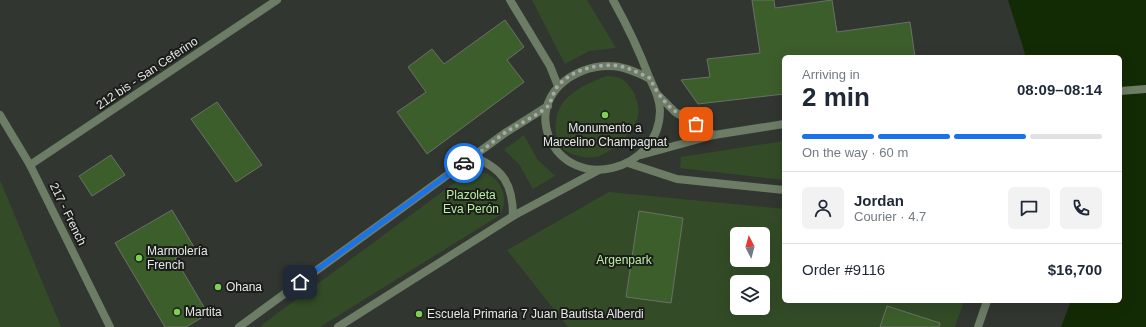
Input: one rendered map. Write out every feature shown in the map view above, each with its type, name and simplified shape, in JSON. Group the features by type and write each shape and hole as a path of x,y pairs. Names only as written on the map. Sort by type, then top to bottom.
{"street":[{"name":"212 bis - San Ceferino","path":"30,165 277,0"},
{"path":"510,0 550,66 558,86"},
{"path":"338,327 513,216 599,170 614,168 628,163 640,155 651,143 658,127 660,110 657,93 637,46 614,0"},
{"path":"599,170 574,164 558,152 553,145 546,124 551,96 558,86 579,71 595,66 619,66 650,78"},
{"path":"1122,91 1146,89"},
{"path":"657,93 676,112 714,134"},
{"path":"239,327 505,133 548,106"},
{"name":"217 - French","path":"0,115 30,165 110,327"},
{"path":"640,155 714,134 782,124"},
{"path":"474,157 489,163 503,175 513,198 513,216"},
{"path":"628,163 677,179 782,190"},
{"path":"978,327 986,303"}],"green space":[{"path":"532,0 587,0 616,48 589,51 565,64"},
{"path":"607,76 622,79 628,84 635,95 639,111 632,129 622,141 602,155 596,157 585,157 567,152 561,146 556,131 557,114 560,107 565,100 579,88"},
{"path":"524,135 537,159 555,176 533,189 519,164 504,150"},
{"path":"782,141 782,180 680,168 681,157"},
{"name":"Plazoleta Eva Perón","path":"473,171 481,171 489,174 500,185 504,199 500,215 320,327 261,327 263,324 457,181"},
{"path":"0,180 61,327 0,327"},
{"name":"Argenpark","path":"609,192 782,209 782,303 963,303 955,327 568,327 507,250"}],"shaded area":[{"path":"1008,0 1146,0 1146,327 1061,327 1070,303 1122,303 1122,55 1025,55"}],"building":[{"path":"752,0 774,0 775,8 832,0 837,32 910,22 915,55 782,55 782,94 698,104 681,80 710,77 707,59 760,53"},
{"path":"505,20 524,47 507,60 524,82 427,154 397,112 426,92 408,67 432,49 444,64"},
{"path":"217,102 262,165 236,182 191,119"},
{"path":"111,155 125,175 92,196 79,176"},
{"path":"172,210 194,247 175,258 208,314 186,327 165,327 115,243"},
{"path":"639,211 683,218 671,303 626,297"},
{"path":"887,306 940,323 939,327 880,327"}],"way so far":[{"path":"464,163 505,133 548,106 551,96 558,86 567,78 579,71 595,66 619,66 650,78 657,93 668,106 686,119 696,124"}],"place":[{"name":"Monumento a Marcelino Champagnat","path":"605,115"},
{"name":"Marmolería French","path":"139,258"},
{"name":"Ohana","path":"218,287"},
{"name":"Martita","path":"177,312"},
{"name":"Escuela Primaria 7 Juan Bautista Alberdi","path":"419,314"}],"route":[{"path":"300,282 464,163"}]}
